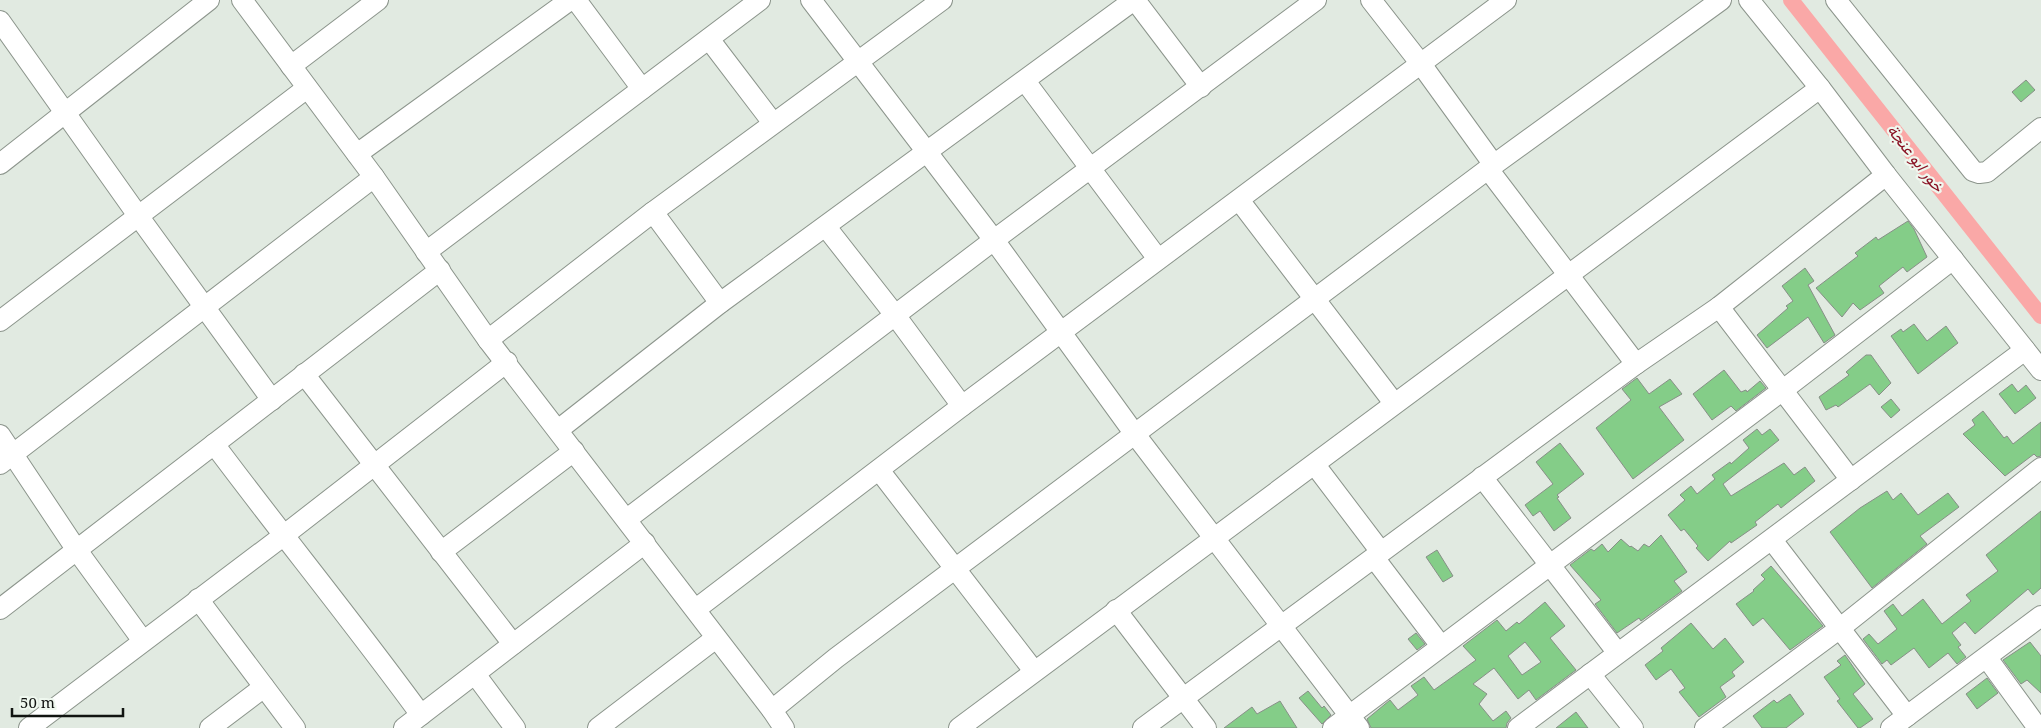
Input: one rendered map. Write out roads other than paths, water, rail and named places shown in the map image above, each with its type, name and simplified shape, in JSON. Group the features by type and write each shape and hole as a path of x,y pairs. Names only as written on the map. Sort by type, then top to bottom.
{"street":[{"path":"0,164 209,0"},
{"path":"242,0 374,177 488,340 696,609 772,710 783,728"},
{"path":"291,66 378,0"},
{"path":"357,154 570,0"},
{"path":"576,0 642,89"},
{"path":"426,252 760,0"},
{"path":"811,0 994,240 1060,334 1134,433 1355,722"},
{"path":"488,340 653,212 942,0"},
{"path":"558,430 720,303 1134,0 1201,87"},
{"path":"627,519 994,240 1316,0"},
{"path":"1370,0 1421,64 1491,167 1636,364"},
{"path":"696,609 962,406 1506,0"},
{"path":"772,710 836,658 1134,433 1491,167 1721,0"},
{"path":"1749,0 2041,370"},
{"path":"1836,0 1973,171 1979,173 1987,172 2041,128"},
{"path":"0,21 272,400"},
{"path":"709,39 773,123"},
{"path":"1025,81 1158,259"},
{"path":"0,321 307,88"},
{"path":"959,728 1820,88"},
{"path":"1143,728 1636,364 1719,306 1886,175"},
{"path":"7,459 374,177"},
{"path":"1239,200 1394,403"},
{"path":"653,212 720,303"},
{"path":"826,227 895,315 962,406"},
{"path":"1333,728 1355,722 1441,646 1953,260"},
{"path":"0,609 440,270"},
{"path":"1719,306 1851,480"},
{"path":"1518,728 1617,652 1772,540 2025,350"},
{"path":"29,728 283,536 506,362"},
{"path":"304,374 513,644"},
{"path":"0,435 7,459 76,549 143,642"},
{"path":"214,444 283,536 306,562 421,716"},
{"path":"441,552 574,450"},
{"path":"1315,465 1441,646"},
{"path":"1705,728 1839,629 2041,468"},
{"path":"879,470 1034,671"},
{"path":"1482,477 1617,652"},
{"path":"1772,540 1907,716"},
{"path":"404,728 645,543"},
{"path":"198,599 295,728"},
{"path":"1116,610 1206,728"},
{"path":"1891,728 2041,616"},
{"path":"598,728 716,638"},
{"path":"1987,658 2038,728"},
{"path":"475,674 515,728"},
{"path":"1590,674 1633,728"},
{"path":"210,728 264,687"}],"waterway":[{"name":"خور ابو عنجة","path":"1791,0 2041,316"}]}
